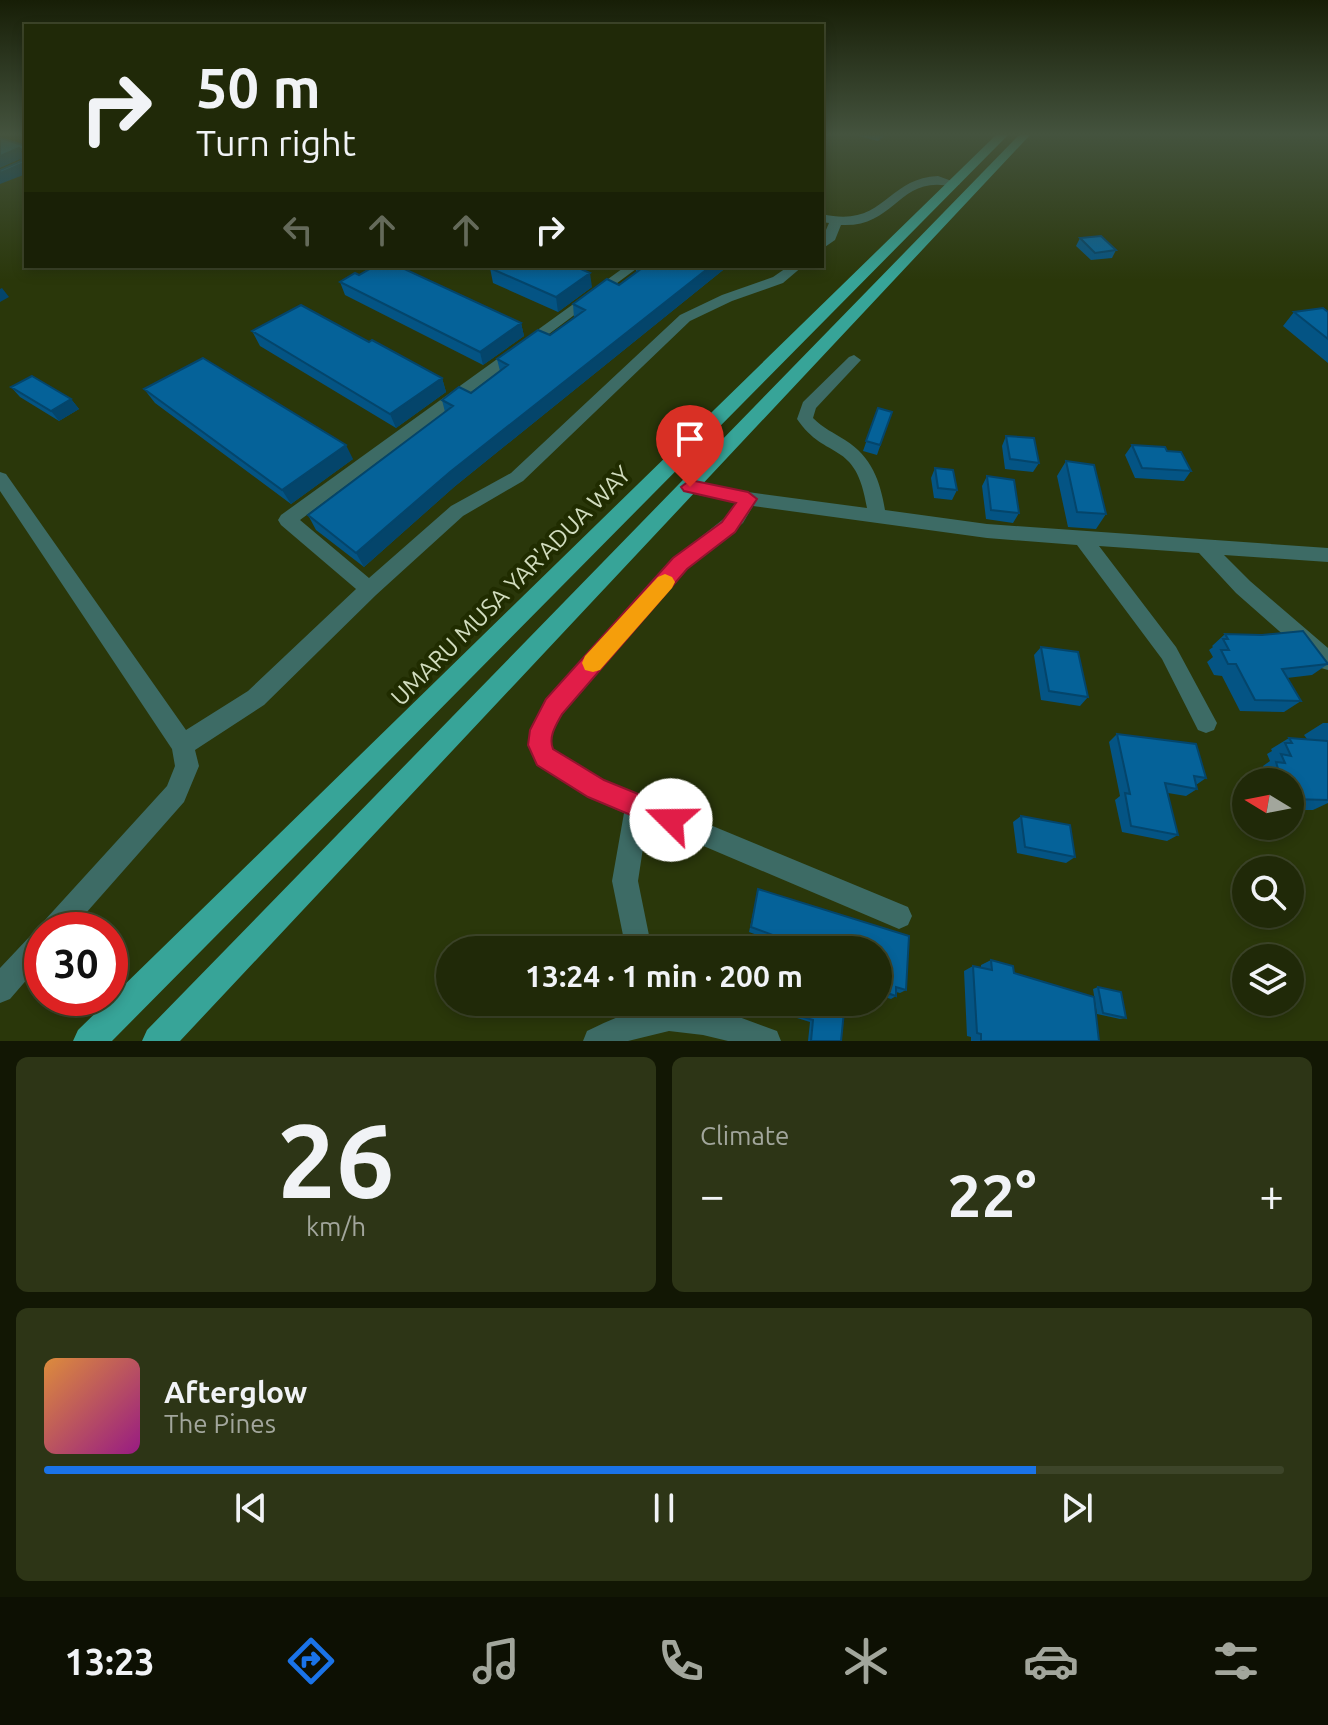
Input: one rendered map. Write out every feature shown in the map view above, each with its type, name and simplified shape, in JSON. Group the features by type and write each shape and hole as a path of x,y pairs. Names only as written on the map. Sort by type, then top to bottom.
{"main road":[{"path":"158,1041 980,183"},
{"name":"UMARU MUSA YAR'ADUA WAY","path":"89,1041 954,184"}],"street":[{"path":"824,218 864,220 916,183"},
{"path":"824,243 831,237 836,221"},
{"path":"369,589 287,520 631,268"},
{"path":"183,745 256,698 369,589 457,511 517,477 685,318 727,298 778,280 794,268"},
{"path":"854,360 809,406 805,419 812,428 862,461 870,477 877,517"},
{"path":"0,478 183,745 187,766 176,794 69,912"},
{"path":"690,487 748,499 987,531 1328,555"},
{"path":"748,499 728,527 680,564 554,706 541,730 539,745 545,757 596,789 899,916"},
{"path":"1082,537 1169,653 1206,723"},
{"path":"1203,545 1254,597 1328,661"},
{"path":"636,936 625,881 637,806"},
{"path":"0,989 24,962"},
{"path":"597,1041 650,1016"},
{"path":"687,1016 767,1041"}],"building":[{"path":"1101,236 1116,250 1095,253 1080,238"},
{"path":"371,268 402,268 521,323 480,352 340,282 355,273 359,275"},
{"path":"490,268 579,268 590,273 556,297"},
{"path":"642,268 708,268 450,472 356,553 308,515 453,406 442,400 459,387 471,393 508,365 497,359 538,330 550,335 585,310 573,304 607,279 619,285"},
{"path":"301,305 442,378 390,414 252,331"},
{"path":"1323,308 1328,312 1328,339 1294,312"},
{"path":"203,358 346,445 282,490 144,389"},
{"path":"32,376 71,399 51,411 11,387"},
{"path":"878,408 892,412 880,445 866,441"},
{"path":"1006,436 1034,438 1039,463 1010,459"},
{"path":"1132,445 1165,447 1167,451 1181,452 1191,471 1142,468"},
{"path":"1066,461 1094,465 1106,514 1077,512"},
{"path":"935,468 953,470 957,490 938,488"},
{"path":"987,476 1014,480 1019,513 991,510"},
{"path":"1303,631 1328,664 1282,669 1301,701 1255,700 1236,664 1228,664 1221,650 1229,650 1223,639 1228,639 1225,634 1262,635"},
{"path":"1041,647 1078,652 1088,697 1049,691"},
{"path":"1117,734 1196,744 1206,778 1194,776 1197,789 1165,783 1178,835 1131,826 1125,793 1130,794"},
{"path":"1289,738 1328,741 1328,800 1304,799 1304,768 1278,768 1276,762 1285,763 1281,754 1291,756 1285,743 1292,743"},
{"path":"1021,816 1070,825 1075,857 1025,847"},
{"path":"758,889 909,936 906,990 896,987 896,996 892,995 892,936 775,936 751,927"},
{"path":"991,960 1013,966 1014,973 1094,997 1099,1041 981,1041 981,1034 977,1033 973,966 992,970"},
{"path":"1098,987 1121,992 1126,1018 1103,1013"},
{"path":"800,1016 844,1016 841,1041 811,1041 813,1020"}],"slow traffic":[{"path":"593,663 665,582"}],"route":[{"path":"671,820 596,789 545,757 539,745 541,730 554,706 680,564 728,527 748,499 690,487"}]}
